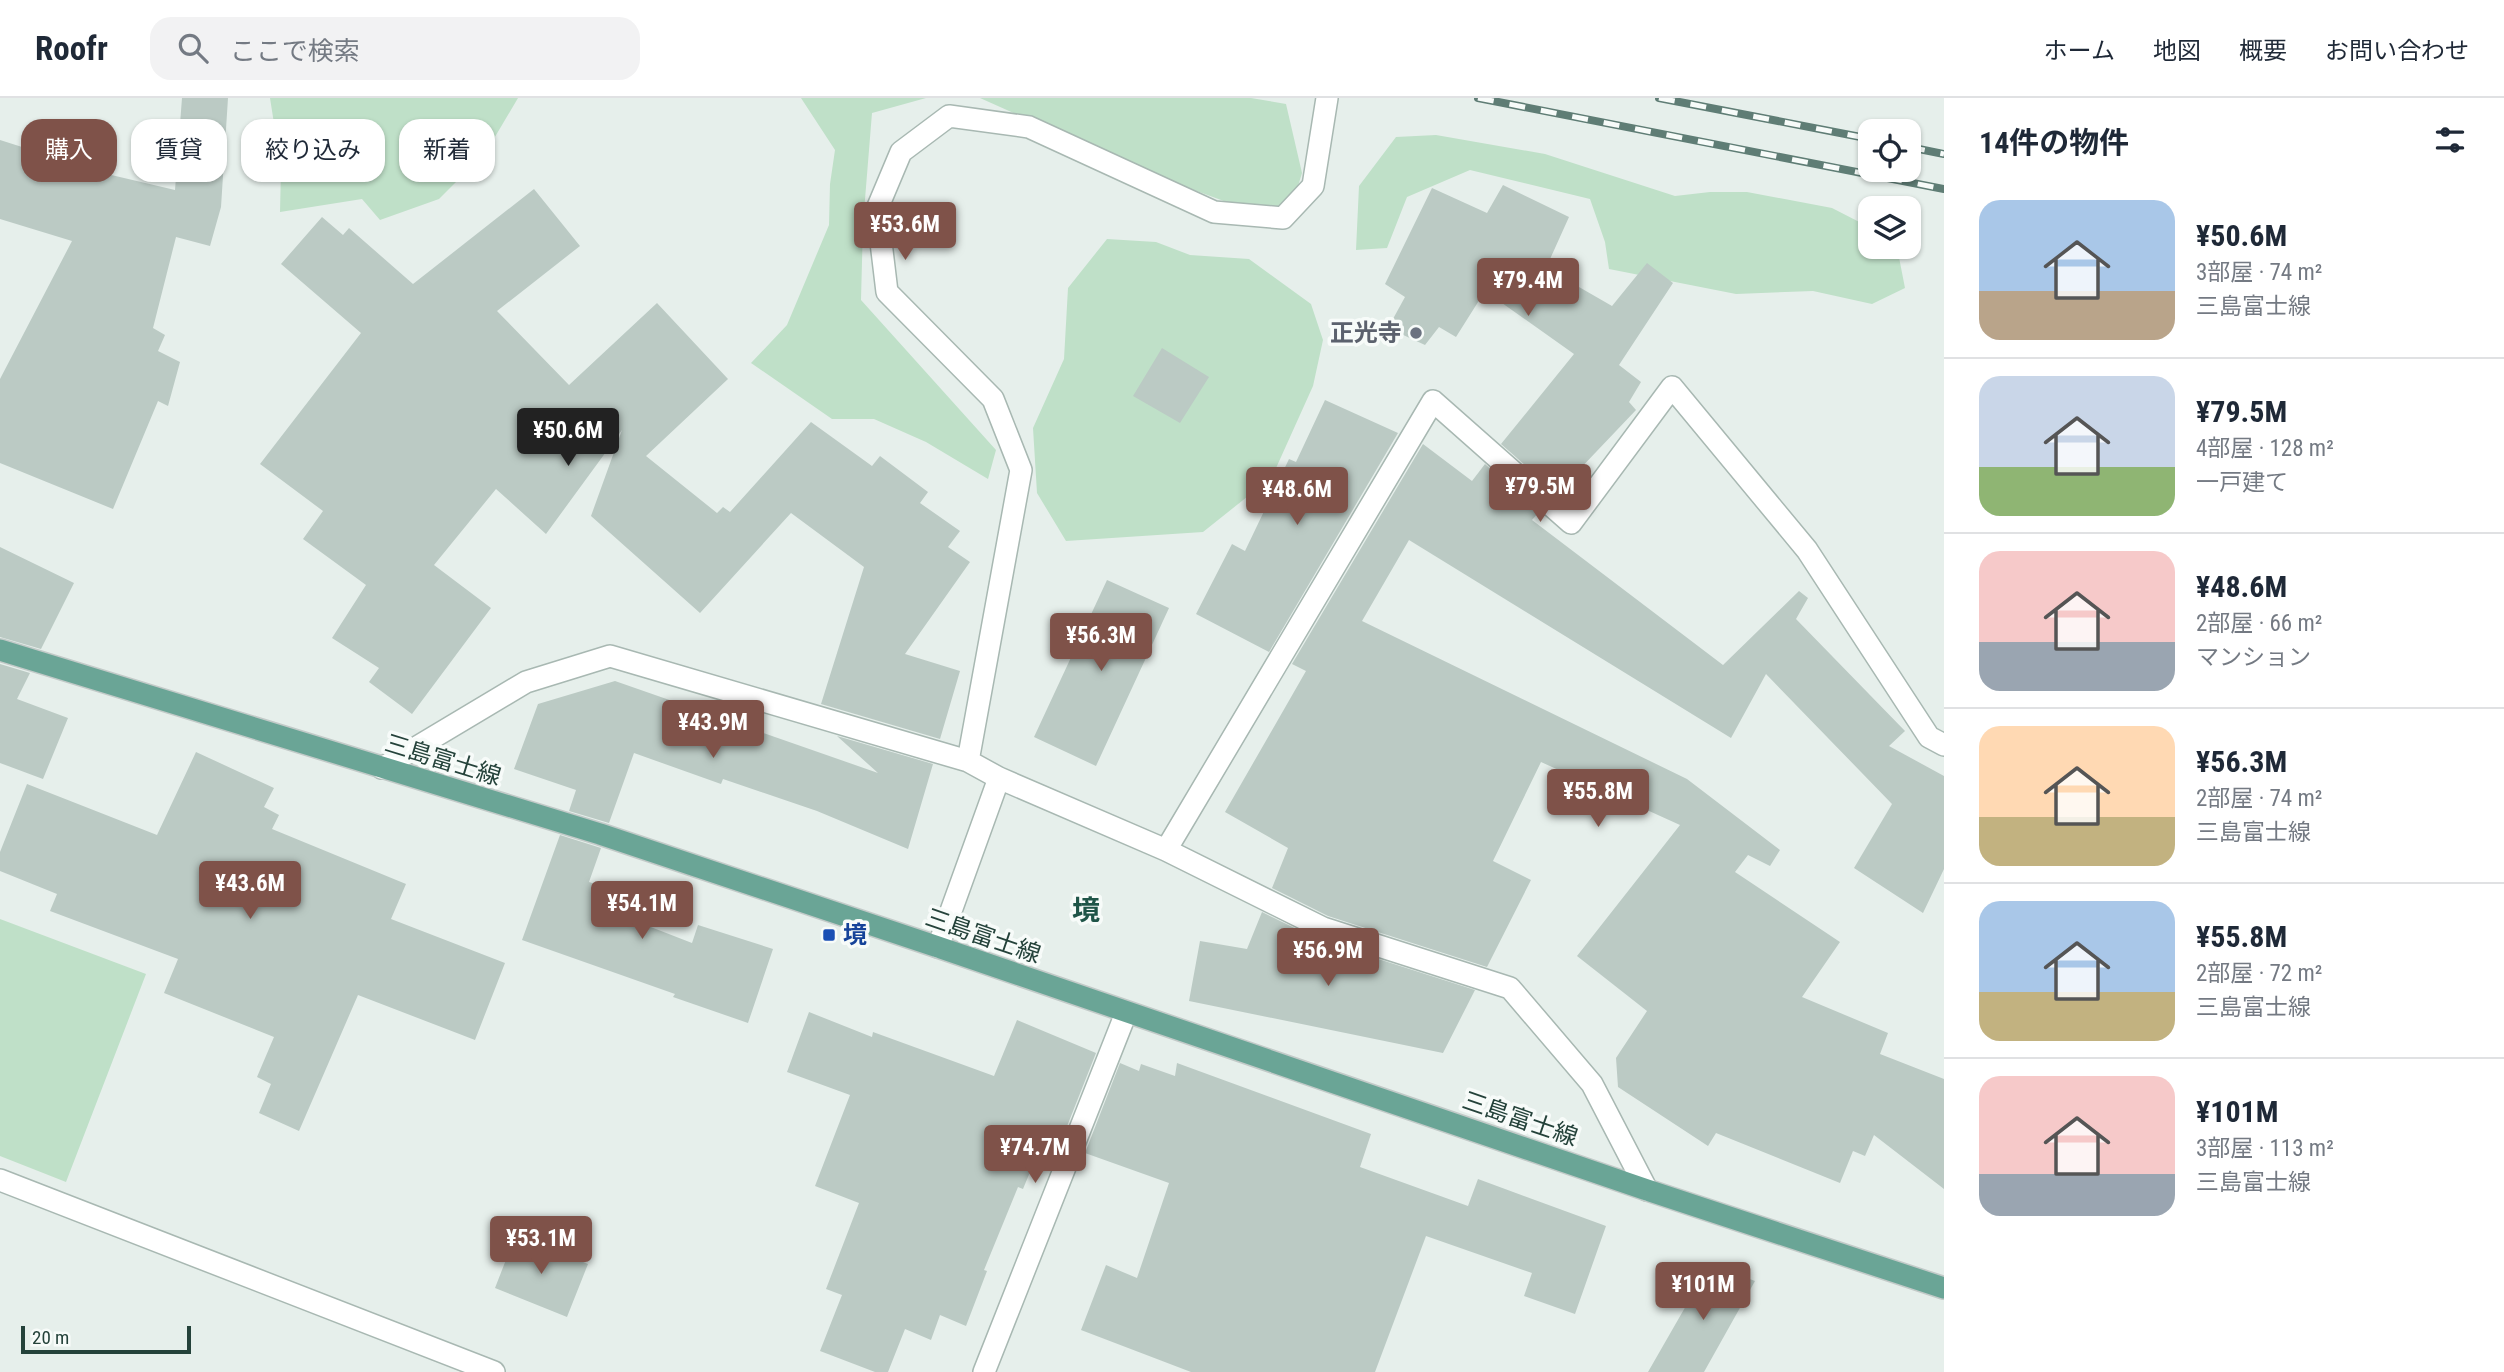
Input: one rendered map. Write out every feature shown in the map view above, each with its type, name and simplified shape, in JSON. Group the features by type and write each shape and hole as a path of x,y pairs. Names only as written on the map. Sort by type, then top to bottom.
{"main road":[{"name":"三島富士線","path":"0,650 600,834 1647,1190 1944,1288"}],"street":[{"path":"968,761 1021,470 993,399 887,292 877,209 901,152 949,116 1029,127 1214,212 1283,218 1312,186 1327,98"},
{"path":"1166,850 1433,401 1571,523 1672,387 1807,550 1929,737 1944,745"},
{"path":"382,768 526,682 610,656 968,761 999,778 1166,850 1323,929 1510,988 1592,1084 1647,1190"},
{"path":"938,947 999,778"},
{"path":"984,1372 1126,1013"},
{"path":"0,1180 494,1372"}],"green space":[{"path":"270,98 518,98 495,137 495,119 399,119 399,182 456,182 439,199 380,220 362,199 280,212 281,182 385,182 385,119 273,119"},
{"path":"801,98 926,98 872,113 863,224 861,300 996,450 988,479 926,442 874,419 832,419 751,363 787,325 829,225 830,184 835,150"},
{"path":"980,98 1251,98 1286,104 1302,173 1291,209 1232,204 1142,171"},
{"path":"1436,135 1545,154 1675,196 1747,192 1832,208 1858,221 1858,259 1899,259 1905,288 1872,304 1813,291 1736,294 1609,269 1605,242 1590,199 1470,170 1407,197 1387,248 1356,250 1359,186 1396,137"},
{"path":"1107,239 1156,242 1190,255 1249,259 1311,304 1323,340 1313,386 1272,477 1203,532 1066,541 1037,493 1033,428 1064,359 1068,288"},
{"path":"0,919 146,974 66,1182 0,1156"}],"building":[{"path":"182,98 228,98 227,119 180,119"},
{"path":"0,140 21,147 21,182 117,182 117,176 131,180 131,182 175,190 176,182 223,182 221,207 210,246 176,237 153,328 165,335 158,351 180,362 168,406 158,401 113,509 0,463 0,379 72,241 0,219"},
{"name":"正光寺","path":"1503,185 1569,217 1546,268 1612,306 1647,263 1673,283 1619,365 1641,382 1629,402 1636,410 1557,493 1501,444 1574,354 1485,291 1456,337 1439,327 1425,345 1388,328 1405,297 1385,284 1432,188 1487,213"},
{"path":"534,189 580,246 497,311 569,385 657,303 728,379 646,456 717,513 723,507 730,512 811,422 872,466 880,456 928,492 920,503 960,531 948,547 970,562 905,654 960,671 940,739 821,704 864,567 791,513 700,613 591,516 622,430 546,534 496,489 434,565 491,608 412,714 369,682 379,668 332,638 366,585 303,539 323,511 260,464 361,333 281,264 322,217 343,235 349,228 413,284"},
{"path":"1162,348 1209,377 1180,423 1133,396"},
{"path":"1325,400 1398,433 1269,652 1196,614 1232,544 1245,551 1289,459 1296,462"},
{"path":"1423,444 1472,481 1485,464 1539,512 1532,520 1723,665 1799,591 1808,598 1796,619 1905,731 1889,746 1944,776 1944,869 1923,913 1854,868 1892,804 1766,674 1731,738 1409,540 1362,621 1687,779 1780,850 1770,866 1748,855 1735,872 1840,942 1802,997 1888,1033 1880,1054 1944,1079 1944,1189 1874,1135 1865,1156 1853,1151 1840,1183 1716,1133 1708,1146 1618,1087 1616,1058 1647,1011 1577,956 1680,825 1541,762 1493,861 1531,880 1487,967 1328,916 1272,888 1288,848 1225,812 1306,671 1292,664"},
{"path":"0,547 74,583 41,649 0,637"},
{"path":"1107,580 1169,608 1096,766 1034,737"},
{"path":"0,664 30,673 17,699 68,718 43,779 0,763"},
{"path":"615,681 878,773 837,736 933,764 908,849 817,811 723,779 721,784 634,753 609,823 569,811 576,790 514,769 538,704"},
{"path":"196,752 274,788 264,807 279,815 272,829 406,884 391,919 505,963 475,1040 358,995 299,1131 259,1113 271,1084 257,1077 274,1037 164,993 178,959 50,911 57,894 0,871 0,852 27,784 157,835"},
{"path":"560,835 601,848 589,882 601,886 594,905 692,943 698,925 773,949 748,1023 522,940"},
{"path":"1262,912 1319,940 1475,990 1443,1053 1189,1001 1200,941 1247,949"},
{"path":"809,1012 872,1037 873,1032 994,1076 1017,1020 1096,1053 1060,1144 1044,1138 1023,1189 1018,1187 984,1270 987,1271 966,1326 940,1315 931,1340 905,1329 888,1372 875,1372 820,1351 842,1295 826,1289 859,1203 815,1186 850,1095 787,1072"},
{"path":"1120,1063 1139,1071 1141,1064 1175,1076 1177,1063 1371,1134 1360,1167 1468,1206 1478,1179 1606,1226 1575,1314 1524,1296 1532,1273 1426,1236 1375,1372 1191,1372 1081,1330 1106,1265 1137,1278 1169,1183 1085,1153"},
{"path":"516,1234 588,1264 567,1317 495,1288"},
{"path":"1710,1264 1755,1281 1704,1372 1648,1372"}],"railway":[{"path":"1478,98 1944,189"},
{"path":"1659,98 1858,136"},
{"path":"1921,149 1944,154"}],"place":[{"name":"正光寺","path":"1416,333"},
{"name":"境","path":"829,935"}],"district":[{"name":"境","path":"1086,910"}]}
